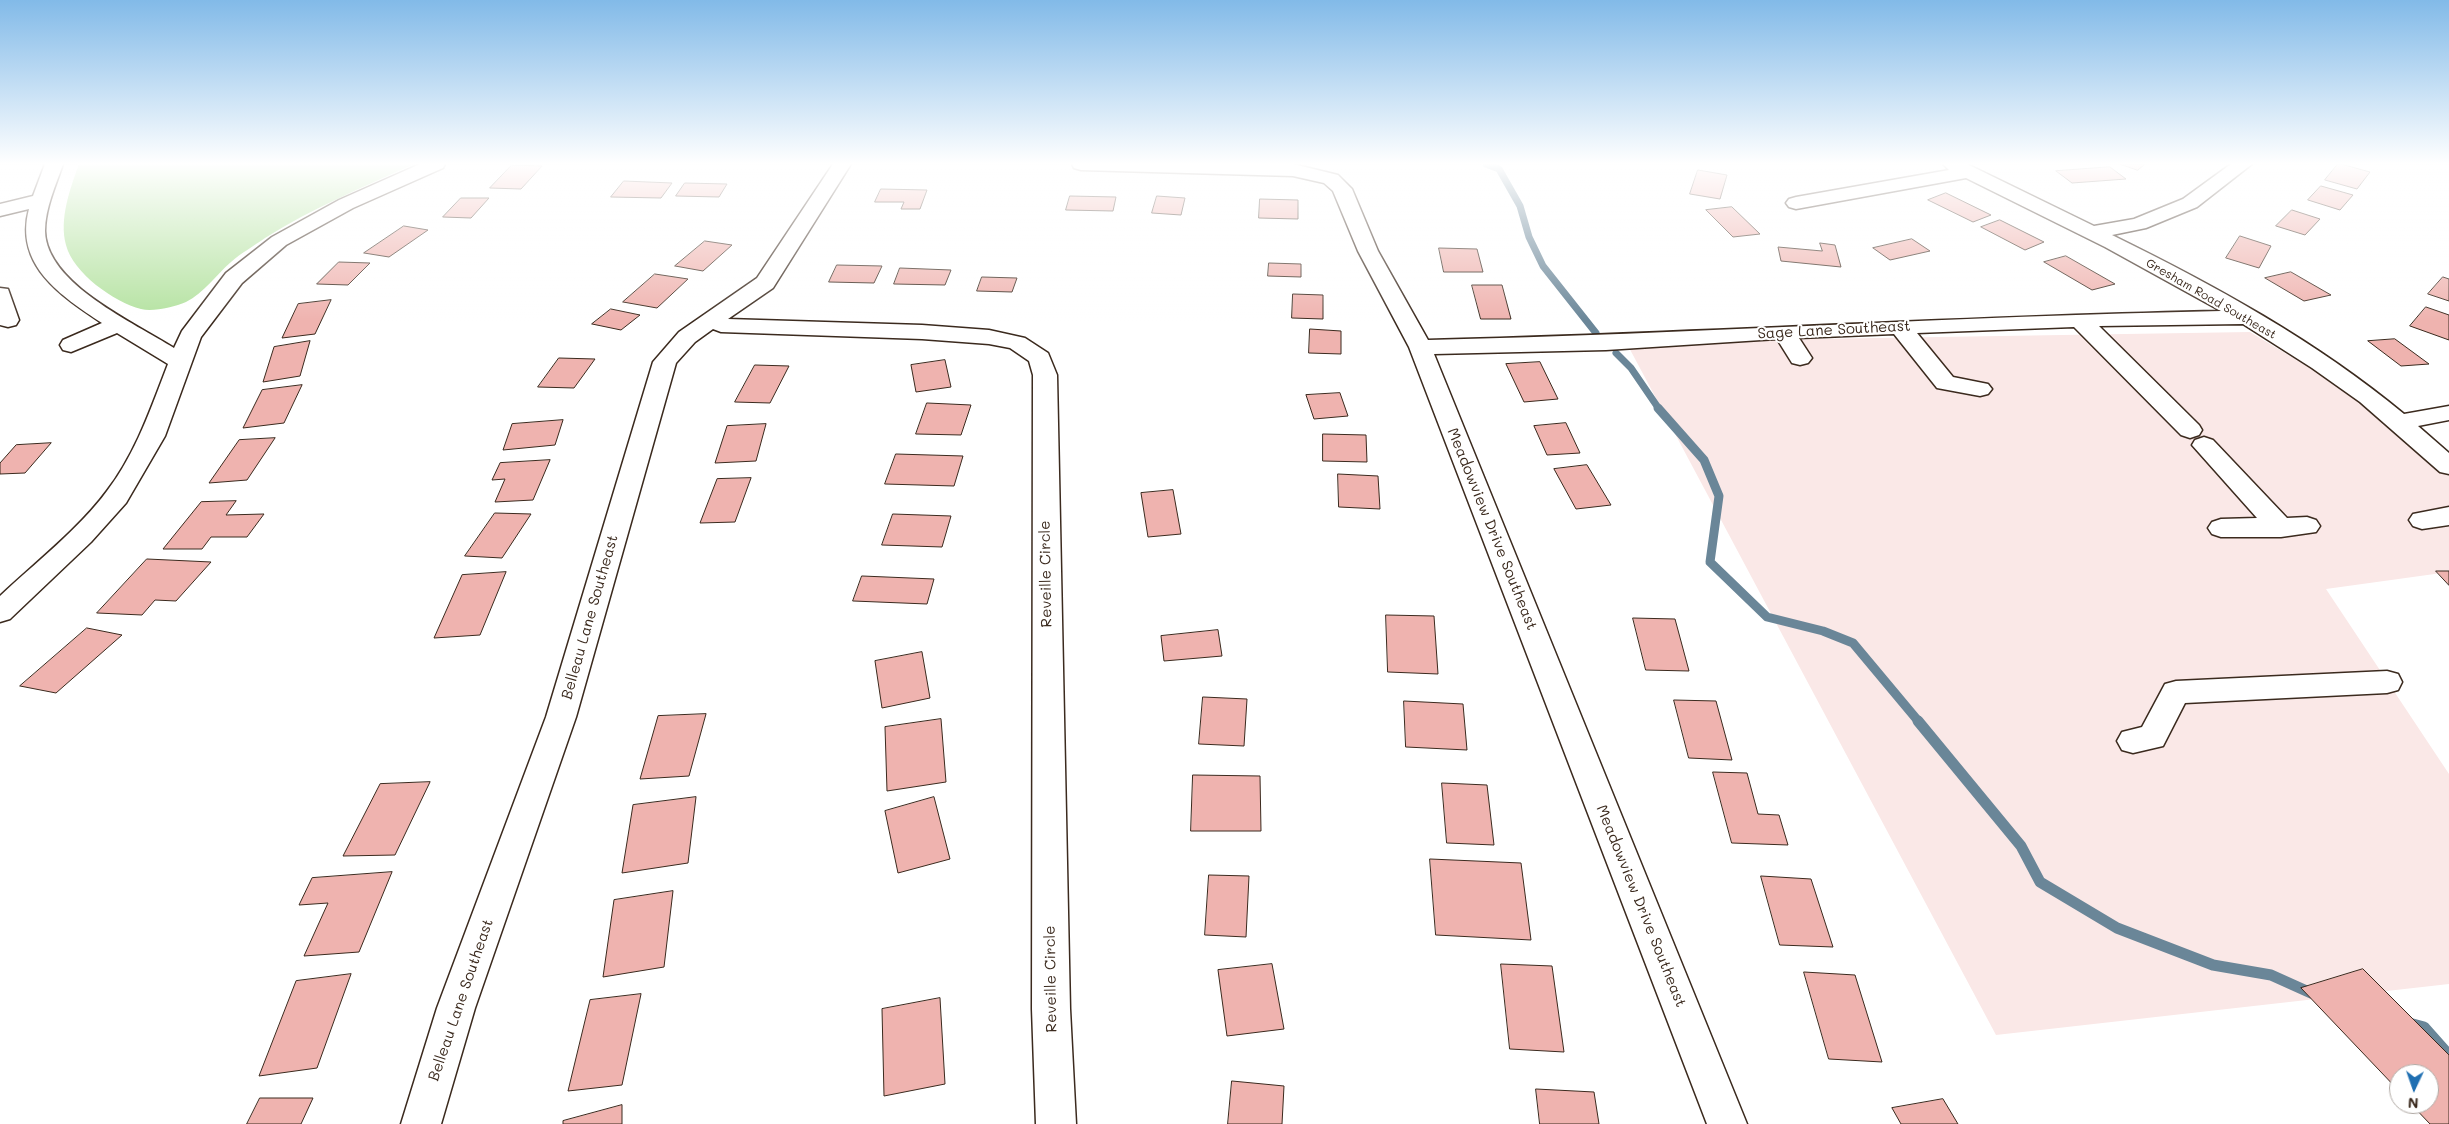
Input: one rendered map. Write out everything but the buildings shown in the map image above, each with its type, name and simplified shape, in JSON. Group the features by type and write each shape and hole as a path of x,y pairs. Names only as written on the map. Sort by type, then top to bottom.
{"street":[{"path":"38,216 35,232 37,250 49,272 79,298 118,324 157,345 181,362"},
{"path":"0,612 81,536 117,497 153,436 190,336 234,278 279,241 323,216"},
{"name":"Belleau Lane Southeast","path":"421,1124 456,1008 561,717 666,362 687,337 765,283 808,216"},
{"name":"Meadowview Drive Southeast","path":"1354,216 1368,251 1420,347 1727,1124"},
{"name":"Gresham Road Southeast","path":"2061,216 2093,232 2249,317 2369,397 2449,466"},
{"path":"2093,232 2139,224 2157,216"},
{"path":"0,294 8,320"},
{"name":"Sage Lane Southeast","path":"1420,347 1606,343 1784,332 2080,320 2249,317"},
{"path":"2080,320 2197,438 2281,528"},
{"name":"Reveille Circle","path":"712,321 721,325 922,332 989,337 1017,343 1040,358 1045,375 1051,1009 1056,1124"},
{"path":"71,345 118,324"},
{"path":"1900,327 1945,383 1980,388"},
{"path":"1784,332 1800,358"},
{"path":"2398,422 2449,413"},
{"path":"2422,520 2449,516"},
{"path":"2220,528 2307,526"},
{"path":"2133,741 2152,737 2176,692 2387,682"}],"shaded area":[{"path":"2250,332 2365,401 2449,468 2449,572 2326,589 2449,774 2449,984 1996,1035 1626,342"}],"green space":[{"path":"65,216 302,216 265,238 235,259 204,289 186,302 151,310 141,309 119,300 86,276 70,256 64,235"}],"waterway":[{"path":"1523,216 1529,237 1543,266 1596,333"},
{"path":"1616,353 1631,368 1659,409"},
{"path":"1658,408 1704,460 1719,496 1710,562 1767,617 1823,631 1853,643 1919,722"},
{"path":"1918,721 2021,846 2040,882 2117,928 2213,965 2271,975 2311,993"},
{"path":"2409,1023 2424,1027 2449,1055"}]}
